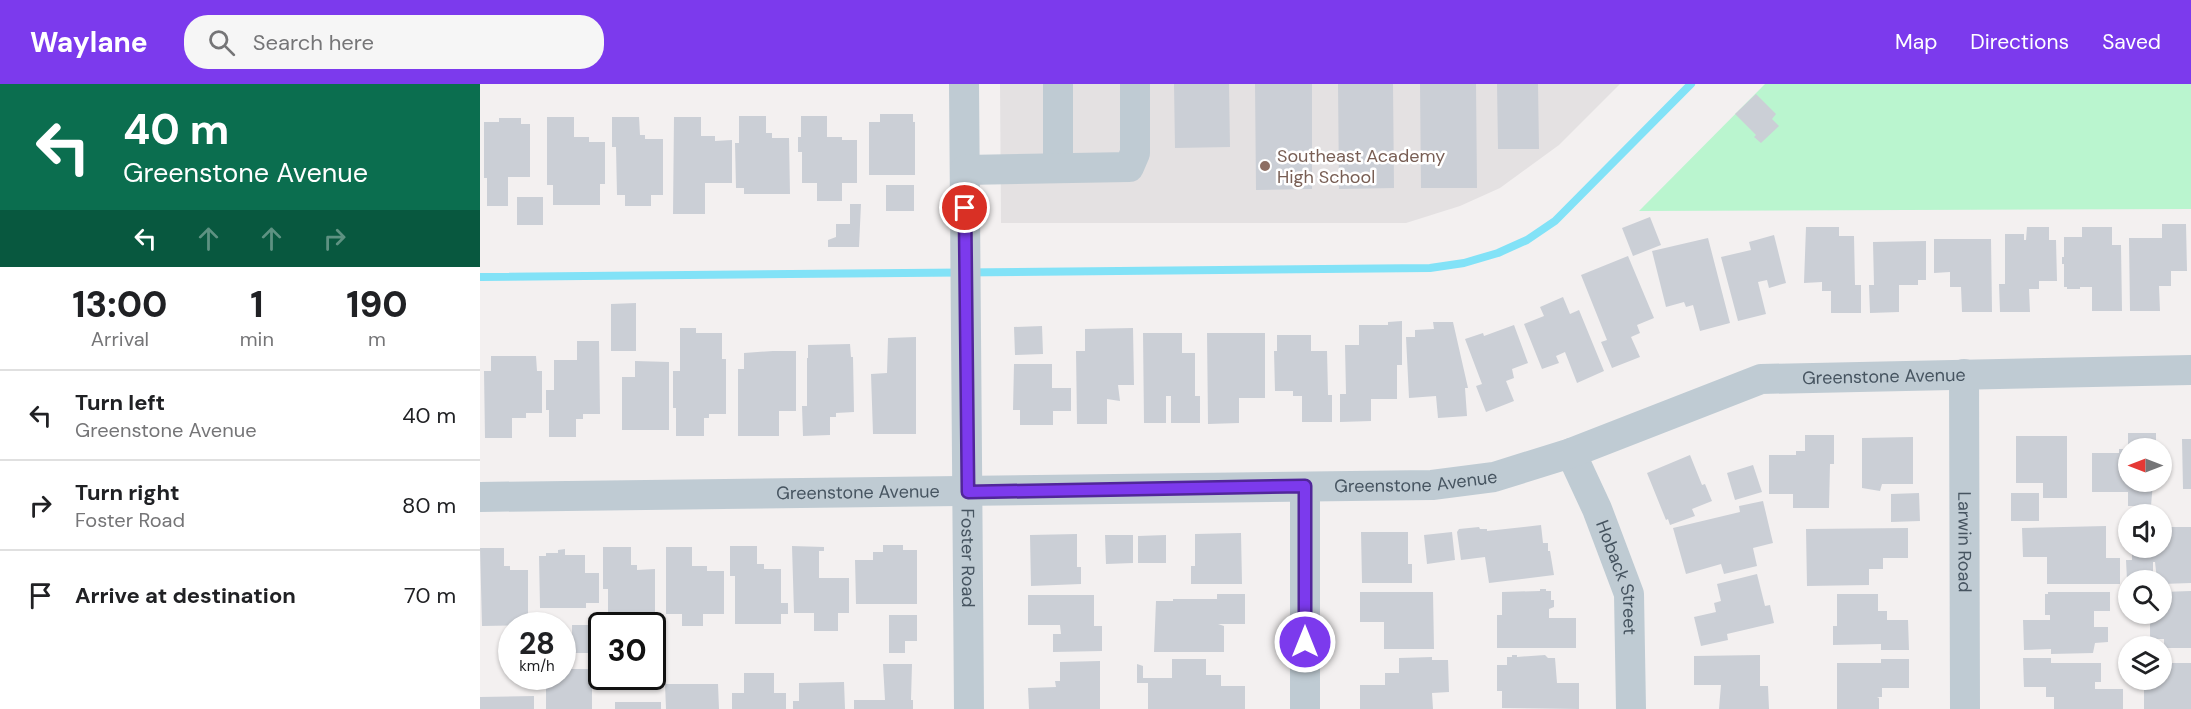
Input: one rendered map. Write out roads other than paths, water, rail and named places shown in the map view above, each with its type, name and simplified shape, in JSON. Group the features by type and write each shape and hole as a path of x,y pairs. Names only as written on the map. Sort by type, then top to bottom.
{"street":[{"name":"Foster Road","path":"964,84 969,709"},
{"path":"1058,84 1058,168"},
{"path":"965,170 1129,167 1135,153 1135,84"},
{"name":"Greenstone Avenue","path":"480,497 1432,485 1494,477 1570,453 1761,380 2191,370"},
{"name":"Larwin Road","path":"1964,374 1965,709"},
{"name":"Hoback Street","path":"1570,453 1597,509 1629,594 1631,709"},
{"path":"1305,486 1305,709"}],"waterway":[{"path":"480,277 1430,268 1464,263 1498,253 1527,240 1555,221 1691,84"}],"place":[{"name":"Southeast Academy High School","path":"1265,166"}]}
